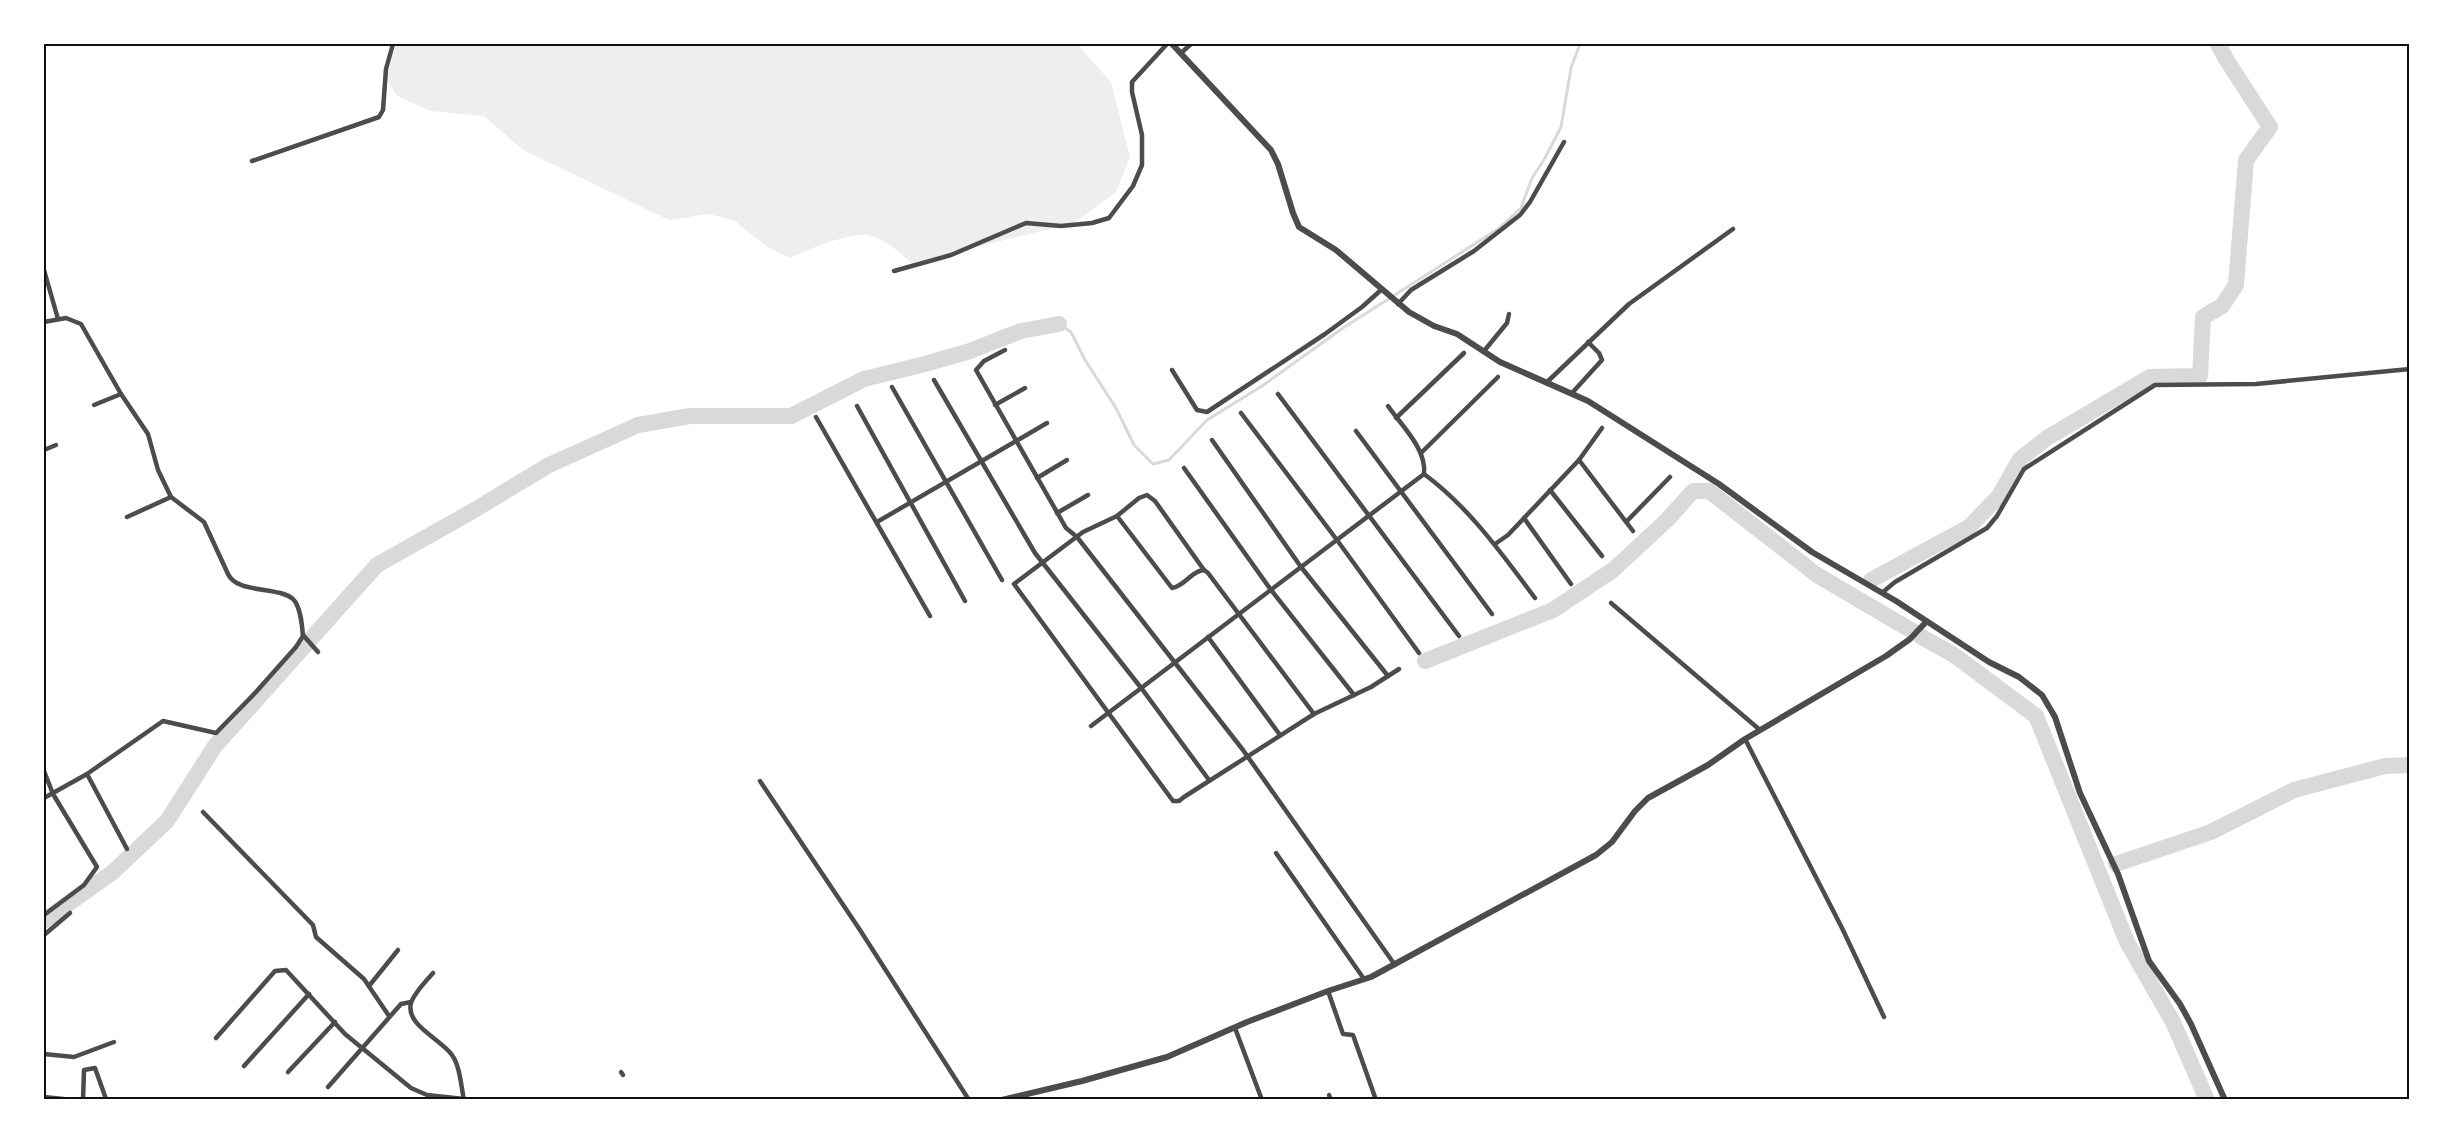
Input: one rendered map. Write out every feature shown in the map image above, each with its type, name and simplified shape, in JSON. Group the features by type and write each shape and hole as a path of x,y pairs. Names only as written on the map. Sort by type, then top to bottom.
{"street":[{"path":"252,161 379,117 383,110 386,69 393,44"},
{"path":"894,271 951,255 1026,223 1050,226 1092,223 1114,213 1133,186 1142,165 1142,135 1132,92 1132,82 1167,44"},
{"path":"1172,44 1270,150 1278,164 1299,227 1336,250 1397,303 1427,323 1458,334 1500,362 1572,393 1614,417 1719,484 1812,552 1883,592 1989,662 2019,677 2045,699 2055,717 2084,801 2118,874 2144,950 2154,971 2180,1004 2191,1024 2225,1100"},
{"path":"1181,53 1191,44"},
{"path":"1397,303 1411,291 1474,251 1520,215 1530,202 1564,142"},
{"path":"1546,383 1629,304 1733,229"},
{"path":"44,270 58,319"},
{"path":"1172,370 1197,411 1207,412 1325,334 1381,290"},
{"path":"1484,351 1507,323 1509,314"},
{"path":"44,322 71,319 81,324 121,394 148,434 158,470 171,497 204,522 230,579 233,582 283,594 294,600 304,637 318,651"},
{"path":"1572,393 1602,360 1599,353 1588,342"},
{"path":"1005,350 984,361 976,370 1066,528 1077,537 1247,756 1395,966"},
{"path":"1396,418 1464,353"},
{"path":"1883,592 1987,528 2030,463 2155,385 2256,384 2409,369"},
{"path":"1422,453 1498,377"},
{"path":"934,380 1035,553 1142,688 1209,780"},
{"path":"892,387 1002,580"},
{"path":"995,405 1025,388"},
{"path":"1278,393 1459,636"},
{"path":"94,405 121,394"},
{"path":"857,406 965,601"},
{"path":"1091,726 1424,474 1425,465 1422,453 1388,406"},
{"path":"1241,414 1419,653"},
{"path":"816,417 930,616"},
{"path":"877,522 982,463 1047,423"},
{"path":"1495,544 1508,535 1579,460 1602,428"},
{"path":"1356,431 1492,614"},
{"path":"1212,440 1301,567 1388,676"},
{"path":"44,450 56,444"},
{"path":"1037,478 1067,460"},
{"path":"1579,460 1633,531"},
{"path":"1184,468 1271,590 1354,695"},
{"path":"1424,474 1439,485 1495,544 1535,598"},
{"path":"1627,521 1670,477"},
{"path":"1550,490 1602,556"},
{"path":"1058,513 1088,495"},
{"path":"1314,714 1240,614 1204,570 1155,501 1147,495 1139,498 1117,516 1077,537 1016,581 1014,587 1173,801 1179,801 1314,714 1354,695 1399,669"},
{"path":"127,517 171,497"},
{"path":"1117,516 1172,588 1197,571 1204,570"},
{"path":"1524,518 1571,584"},
{"path":"1611,603 1760,730"},
{"path":"1002,1100 1082,1081 1159,1059 1395,966 1596,855 1612,842 1635,810 1648,798 1708,765 1745,739 1886,656 1910,639 1926,622"},
{"path":"44,798 87,774 163,721 216,733 304,637"},
{"path":"1208,638 1280,735"},
{"path":"1745,739 1842,928 1884,1017"},
{"path":"44,771 53,794 97,867 90,879 67,902 44,915"},
{"path":"87,774 127,849"},
{"path":"760,781 860,930 969,1100"},
{"path":"203,812 313,925 316,937 364,979 390,1016"},
{"path":"1276,854 1364,979"},
{"path":"44,935 70,913"},
{"path":"369,986 398,950"},
{"path":"216,1038 275,971 286,970 345,1034 411,1088 427,1095 464,1099 454,1056 414,1020 410,1010 411,1002 433,973"},
{"path":"1328,991 1343,1034 1353,1035 1376,1100"},
{"path":"244,1066 309,994"},
{"path":"328,1087 401,1004 411,1002"},
{"path":"288,1072 335,1022"},
{"path":"1235,1028 1262,1100"},
{"path":"44,1054 74,1056 114,1042"},
{"path":"83,1100 84,1070 95,1068 106,1099 101,1100"},
{"path":"44,1097 73,1100"}],"shaded area":[{"path":"396,44 1077,44 1111,82 1130,157 1116,192 1074,223 911,263 886,242 867,235 850,236 817,246 790,258 766,246 735,221 709,214 669,220 523,150 484,116 430,111 397,96 386,79"}],"waterway":[{"path":"1059,324 1071,332 1085,360 1116,408 1134,445 1153,464 1169,460 1207,420 1262,386 1343,328 1498,229 1521,208 1532,178 1561,127 1571,68 1580,44"},
{"path":"1871,580 1969,527 1999,496 2020,459 2047,438 2150,377 2200,376 2203,317 2222,306 2236,285 2246,160 2270,127 2218,44"},
{"path":"44,921 113,872 167,821 215,746 377,565 549,465 638,425 690,416 791,416 864,379 970,351 1021,331 1059,324"},
{"path":"1425,661 1553,610 1613,570 1667,520 1693,491 1709,491 1817,575 1914,632"},
{"path":"1920,636 1954,655 2036,716 2127,942 2173,1022 2207,1100"},
{"path":"2116,864 2211,832 2294,790 2385,766 2410,765"}]}
